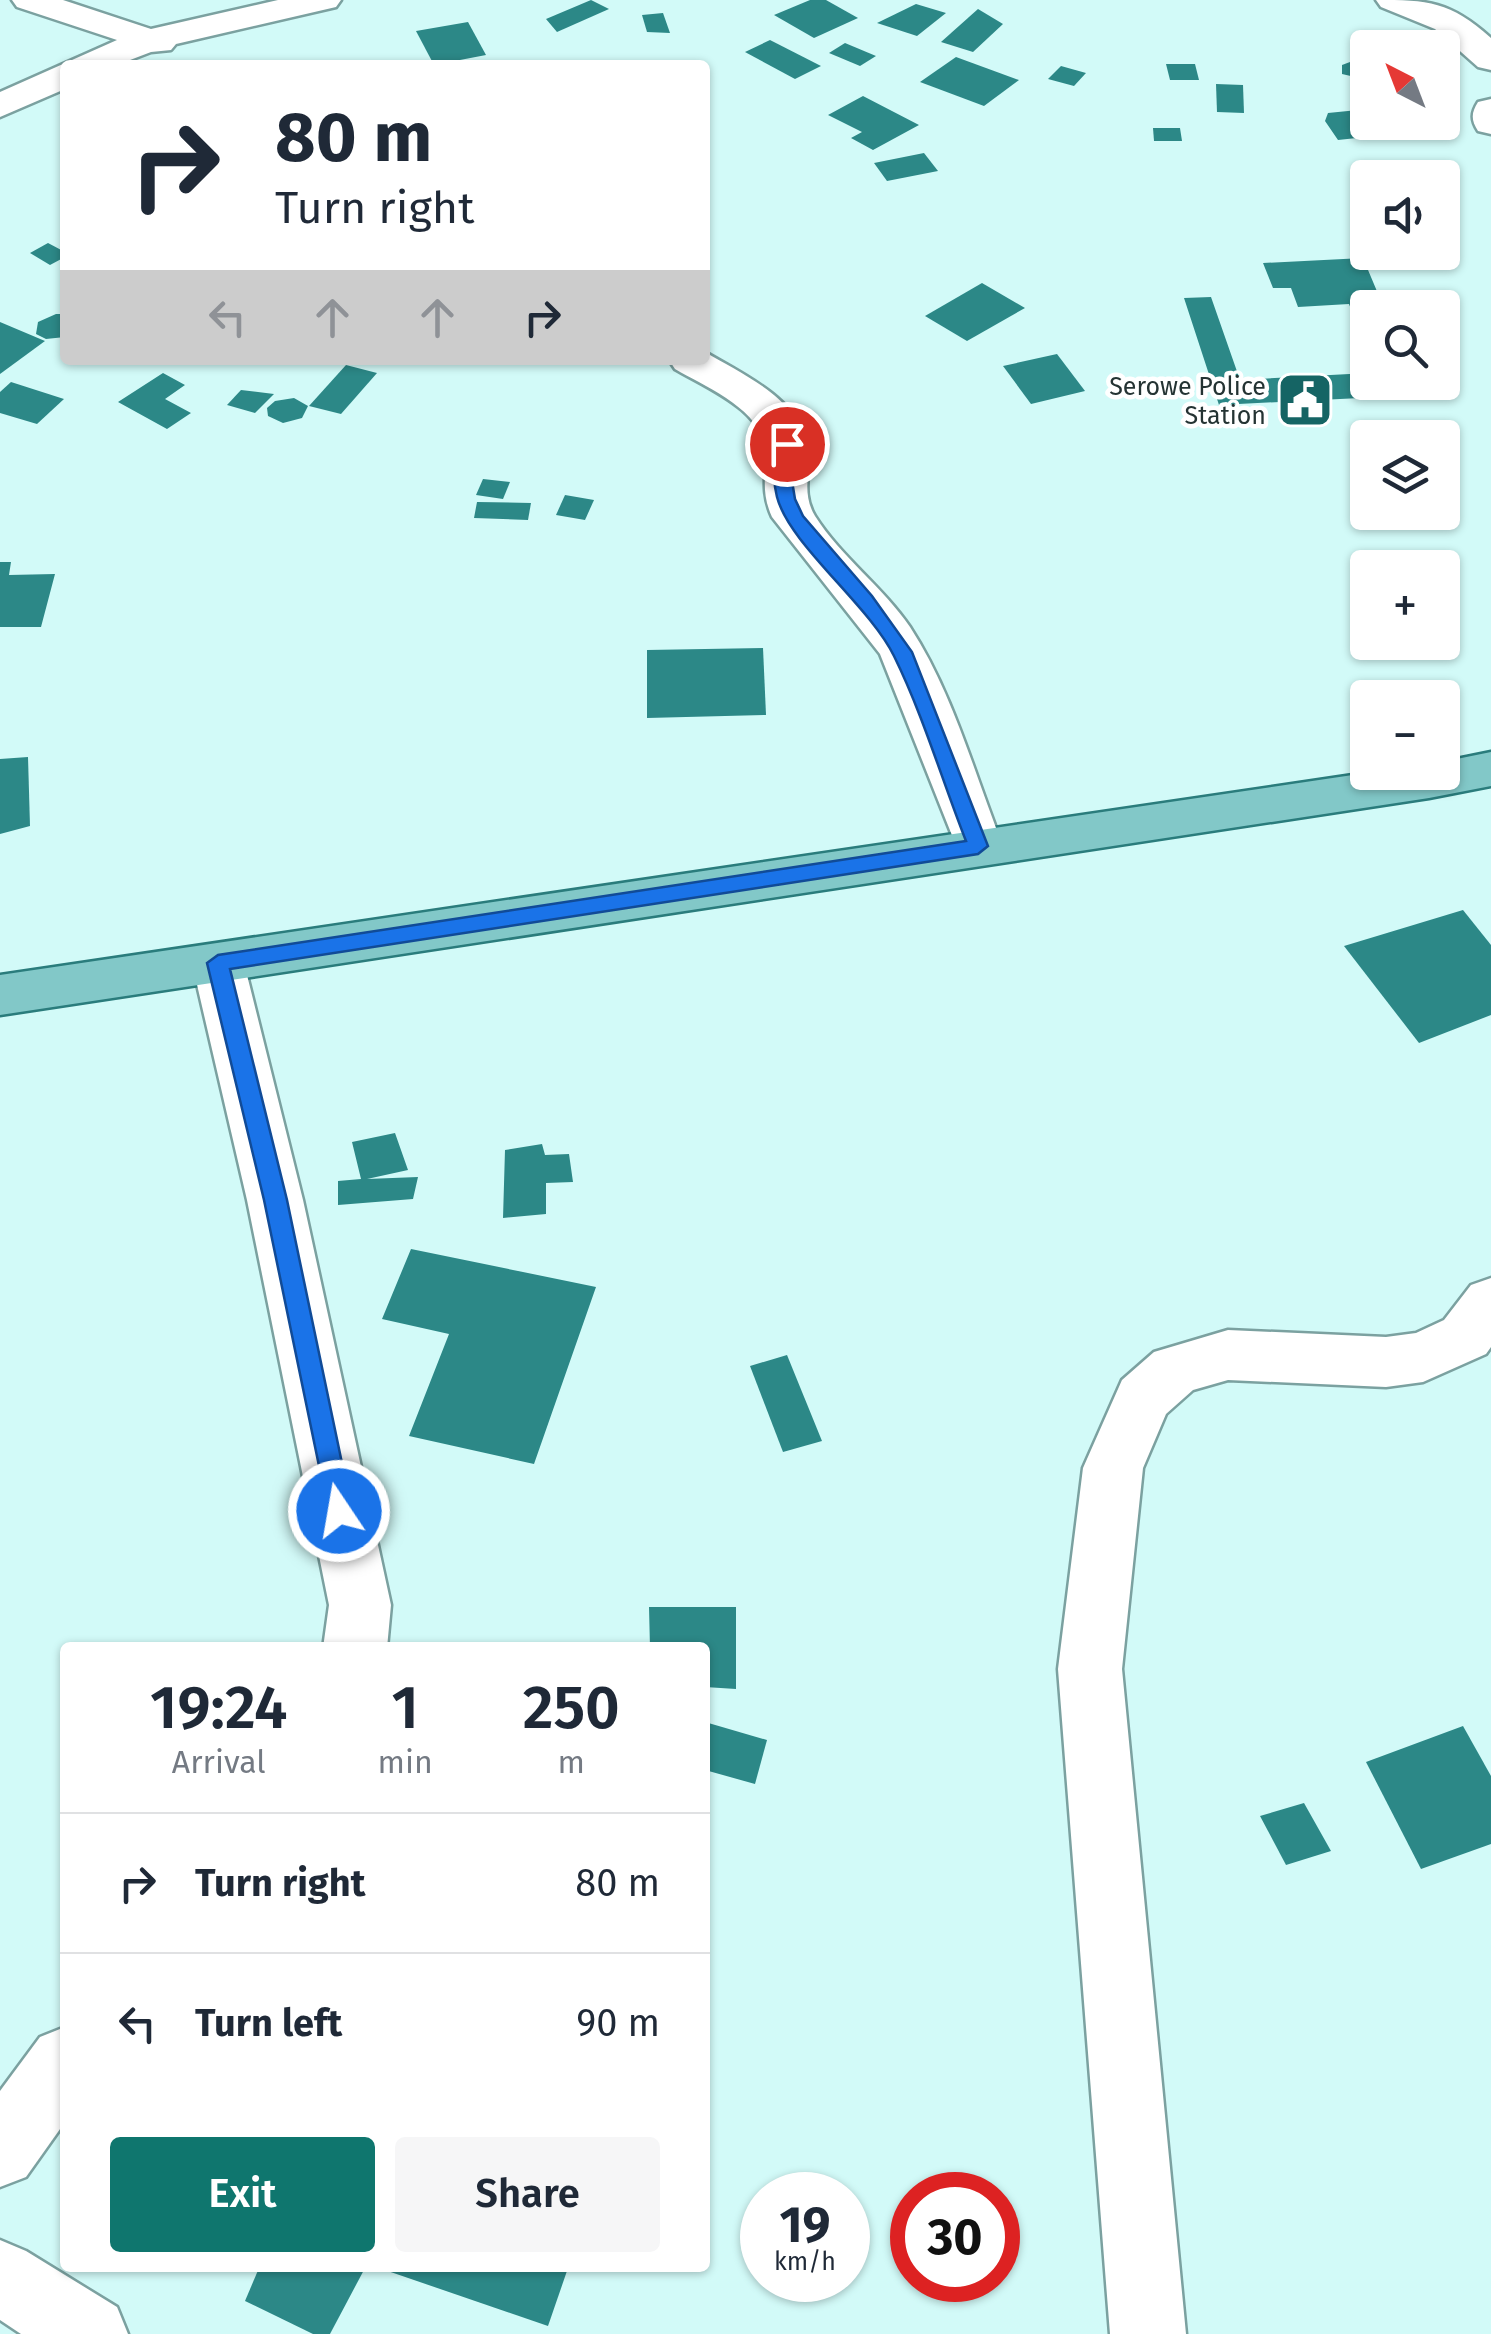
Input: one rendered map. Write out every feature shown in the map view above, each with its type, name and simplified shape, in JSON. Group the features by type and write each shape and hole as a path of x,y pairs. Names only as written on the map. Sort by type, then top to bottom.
{"main road":[{"path":"0,995 1491,769"}],"street":[{"path":"29,0 152,39 188,60"},
{"path":"98,60 152,39 324,0"},
{"path":"1393,0 1448,23 1478,44 1491,59"},
{"path":"0,106 60,76"},
{"path":"1491,110 1491,120"},
{"path":"697,365 758,404 777,425 787,444 782,475 786,499 795,518 865,600 902,652 978,846"},
{"path":"218,963 275,1200 360,1605 357,1642"},
{"path":"1148,2334 1090,1669 1113,1468 1143,1398 1175,1370 1228,1355 1386,1362 1424,1358 1465,1337 1491,1302"},
{"path":"0,2151 60,2069"},
{"path":"0,2277 90,2334"}],"building":[{"path":"591,0 609,9 557,32 546,19"},
{"path":"810,0 826,0 858,18 814,38 774,15"},
{"path":"916,4 946,13 917,36 877,23"},
{"path":"978,9 1003,24 973,52 941,42"},
{"path":"663,13 670,33 647,32 642,15"},
{"path":"468,22 486,55 431,60 416,31"},
{"path":"770,40 821,66 795,79 745,52"},
{"path":"845,43 876,56 860,66 829,53"},
{"path":"956,57 1019,80 984,106 920,82"},
{"path":"1350,62 1350,76 1342,74 1342,65"},
{"path":"1166,64 1195,64 1199,80 1170,80"},
{"path":"1061,66 1086,73 1074,86 1048,79"},
{"path":"1216,84 1243,85 1244,113 1217,112"},
{"path":"863,96 919,125 873,150 851,138 862,132 828,115"},
{"path":"1350,111 1350,139 1338,140 1325,121 1328,113"},
{"path":"1153,128 1180,128 1182,141 1154,141"},
{"path":"924,153 938,171 887,181 874,163"},
{"path":"48,243 60,249 60,260 50,265 30,253"},
{"path":"1350,259 1350,270 1368,270 1376,290 1350,290 1350,307 1298,307 1291,288 1273,288 1263,263"},
{"path":"982,283 1025,308 967,341 925,316"},
{"path":"1211,297 1240,380 1350,374 1350,398 1219,405 1184,298"},
{"path":"60,314 60,338 46,339 36,334 38,322"},
{"path":"0,322 45,341 0,374"},
{"path":"1057,354 1085,391 1031,404 1003,366"},
{"path":"346,365 377,373 341,414 309,406"},
{"path":"163,373 185,385 165,399 191,413 167,429 118,402"},
{"path":"11,382 64,399 37,424 0,413 0,392"},
{"path":"241,390 274,394 255,413 227,405"},
{"path":"294,398 308,406 302,418 283,423 268,416 267,408 275,401"},
{"path":"483,479 510,482 503,499 476,495"},
{"path":"565,495 594,500 585,520 556,515"},
{"path":"477,502 531,503 528,520 474,518"},
{"path":"0,562 11,562 9,575 55,574 41,627 0,627"},
{"path":"763,648 766,715 647,718 647,650"},
{"path":"28,757 30,826 0,834 0,759"},
{"path":"1463,910 1491,945 1491,1015 1419,1043 1344,946"},
{"path":"395,1133 408,1170 367,1179 418,1177 413,1199 338,1205 338,1181 361,1179 352,1142"},
{"path":"542,1144 545,1155 569,1154 573,1182 546,1183 546,1214 503,1218 505,1150"},
{"path":"411,1249 596,1287 534,1464 409,1436 449,1334 382,1319"},
{"path":"787,1355 822,1441 783,1452 750,1366"},
{"path":"649,1607 736,1607 736,1689 710,1687 710,1642 650,1642"},
{"path":"710,1723 767,1740 755,1784 710,1771"},
{"path":"1463,1726 1491,1776 1491,1844 1421,1869 1366,1762"},
{"path":"1304,1803 1331,1851 1286,1865 1260,1816"},
{"path":"257,2272 363,2272 330,2334 313,2334 245,2301"},
{"path":"391,2272 567,2272 548,2326"}],"place":[{"name":"Serowe Police Station","path":"1305,400"}],"route":[{"path":"339,1511 275,1200 218,963 978,846 902,652 865,600 795,518 786,499 782,475 787,444"}]}
